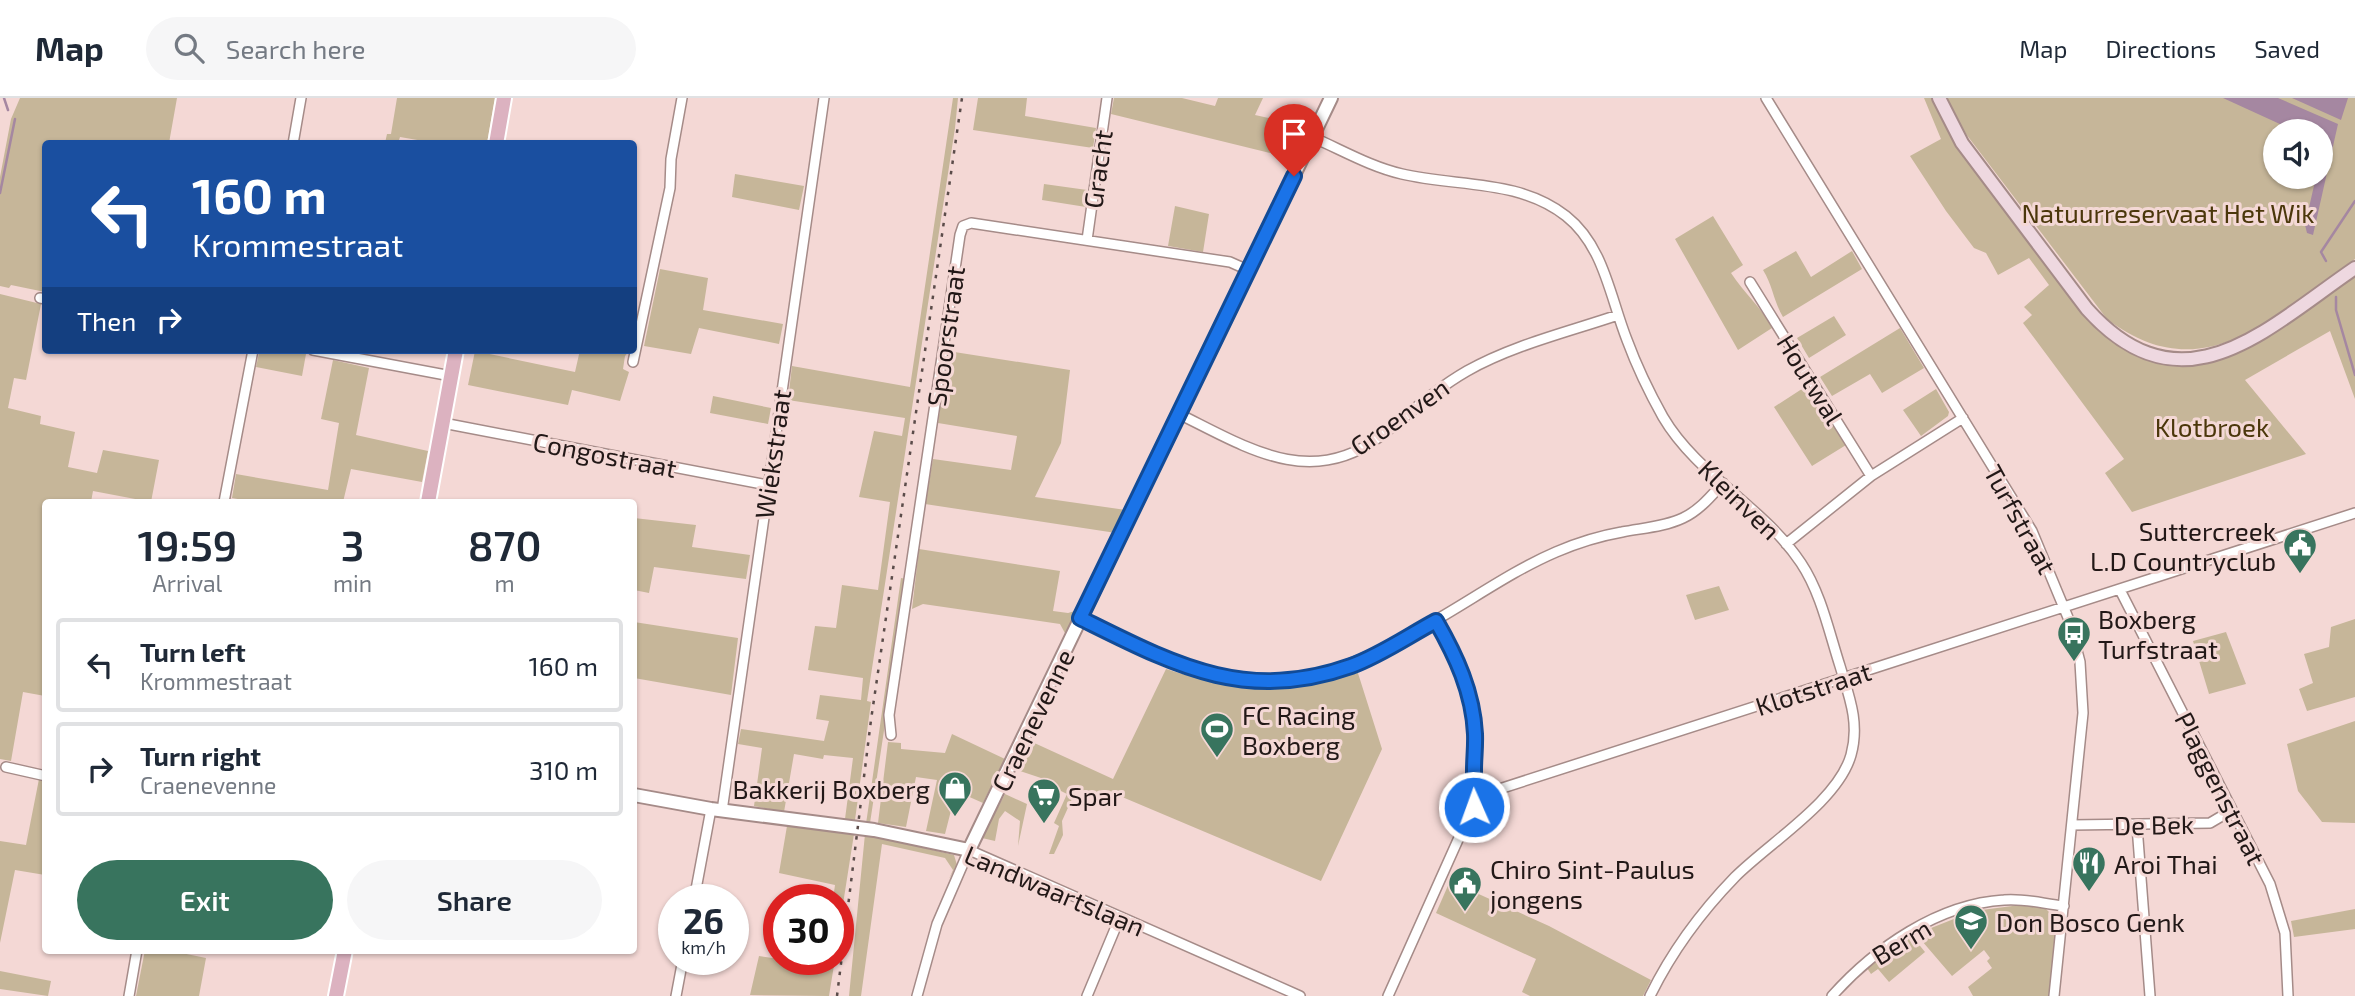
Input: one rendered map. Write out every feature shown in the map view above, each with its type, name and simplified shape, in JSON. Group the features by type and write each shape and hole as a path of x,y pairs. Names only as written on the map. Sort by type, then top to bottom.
{"main road":[{"path":"497,140 504,98"},
{"path":"1939,98 1962,143 2087,309 2104,328 2142,351 2183,359 2209,357 2234,349 2355,268"},
{"path":"429,499 455,354"},
{"path":"336,996 344,954"}],"street":[{"path":"294,140 301,98"},
{"path":"637,343 670,188 671,159 682,98"},
{"name":"Wiekstraat","path":"698,884 716,810 824,98"},
{"name":"Gracht","path":"1087,240 1107,98"},
{"name":"Craenevenne","path":"969,850 1331,98"},
{"name":"Turfstraat","path":"1766,98 2032,531 2075,639 2083,692 2054,996"},
{"name":"Kleinven","path":"1312,137 1404,175 1507,189 1551,205 1568,218 1592,247 1647,388 1666,422 1723,483 1786,544 1809,577 1854,709 1855,733 1843,774 1832,789 1758,856 1712,903 1684,940 1650,996"},
{"name":"Spoorstraat","path":"891,735 889,715 910,594 963,226 971,223 1230,262 1248,270"},
{"name":"Houtwal","path":"1750,282 1871,476"},
{"name":"Groenven","path":"1180,414 1256,452 1280,460 1305,462 1331,459 1354,452 1377,438 1438,388 1471,369 1618,315"},
{"path":"225,499 252,354"},
{"path":"334,354 451,376"},
{"path":"633,362 635,354"},
{"path":"1786,544 1871,476 1962,418"},
{"name":"Congostraat","path":"443,423 767,485"},
{"path":"1080,618 1185,668 1211,676 1257,681 1300,678 1352,666 1556,552 1591,538 1669,524 1685,517 1699,508 1723,483"},
{"name":"Klotstraat","path":"1479,799 1490,792 2355,513"},
{"name":"Plaggenstraat","path":"2120,590 2270,884 2284,933 2288,996"},
{"path":"1388,996 1479,799 1474,782 1475,736 1467,687 1436,621"},
{"path":"6,767 42,774"},
{"name":"Landwaartslaan","path":"637,797 716,810 874,830 969,850 1300,996"},
{"name":"De Bek","path":"2072,825 2210,823 2232,810"},
{"path":"2137,826 2150,996"},
{"path":"917,996 937,924 969,850"},
{"name":"Berm","path":"1832,996 1861,966 1892,943 1962,909 2004,900 2064,906"},
{"path":"1087,996 1120,917"},
{"path":"129,996 136,954"},
{"path":"676,996 679,975"}],"green space":[{"path":"20,98 177,98 170,140 42,140 42,291 11,285 9,288 0,286 0,177 11,119"},
{"path":"397,98 495,98 488,140 418,140 400,137 399,140 386,140 387,134 391,134"},
{"path":"953,98 958,98 955,128 867,701 871,702 855,820 845,819 853,758 824,755 823,759 794,754 784,812 754,806 762,748 738,744 741,729 824,741 829,721 816,719 820,695 861,700 863,678 808,670 815,626 836,628 842,585 878,590 890,502 859,497 874,431 902,436 905,418 788,400 792,366 910,387"},
{"path":"978,98 1027,98 1025,116 1096,128 1093,148 973,130"},
{"path":"1114,98 1182,98 1215,106 1218,98 1263,98 1255,115 1309,127 1294,159 1111,114"},
{"name":"Klotbroek","path":"1924,98 1934,98 1955,139 2090,318 2122,345 2191,363 2214,360 2246,348 2355,274 2355,399 2330,331 2245,380 2306,454 2132,512 2105,473 2124,459 2023,323 2032,315 2024,307 2049,285 2029,258 1998,275 1986,253 1974,248 1946,211 1910,156 1941,139"},
{"name":"Natuurreservaat Het Wik","path":"1947,98 2355,98 2355,259 2267,322 2237,338 2207,347 2175,349 2142,340 2107,319 1966,134"},
{"path":"735,174 804,186 799,210 732,197"},
{"path":"1044,184 1087,190 1086,207 1042,200"},
{"path":"1175,206 1209,214 1203,252 1168,246"},
{"path":"1713,216 1743,265 1731,273 1772,328 1738,350 1675,239"},
{"path":"1796,251 1811,277 1852,251 1862,269 1783,317 1763,270"},
{"path":"660,269 708,278 703,310 783,324 779,344 699,328 691,354 644,346"},
{"path":"0,294 41,304 26,380 14,378 8,408 41,416 40,424 75,432 68,467 97,473 103,450 159,460 152,499 135,499 93,491 92,499 42,499 42,695 23,692 11,761 0,759"},
{"path":"1834,316 1846,335 1809,358 1797,338"},
{"path":"1900,328 1924,368 1882,393 1870,374 1832,396 1820,377"},
{"path":"948,351 1070,370 1061,443 1035,497 1126,510 1116,533 925,504 933,459 1011,470 1017,436 938,423"},
{"path":"259,354 306,354 302,376 256,367"},
{"path":"474,354 489,354 575,372 579,354 627,354 623,369 629,372 620,401 572,390 568,405 468,385"},
{"path":"333,360 369,368 356,435 428,451 422,482 351,469 344,499 232,498 236,474 328,490 339,423 321,419"},
{"path":"1808,385 1846,445 1812,466 1774,407"},
{"path":"1936,389 1949,412 1948,416 1921,436 1903,410"},
{"path":"713,396 771,408 768,424 710,413"},
{"path":"637,518 696,525 692,547 750,555 746,579 654,567 649,593 637,591"},
{"path":"919,549 1060,571 1053,611 1068,613 1078,610 1066,635 1060,624 923,604 912,609"},
{"path":"901,578 907,579 870,823 866,823 867,817"},
{"path":"1719,586 1729,610 1695,620 1686,595"},
{"path":"2355,619 2355,697 2307,711 2299,689 2313,683 2304,654 2329,647 2331,627"},
{"path":"637,622 738,638 731,695 637,679"},
{"path":"2226,632 2246,684 2209,694 2193,641"},
{"path":"1166,669 1216,682 1261,685 1306,681 1357,670 1382,749 1321,881 1108,791 1102,803 1076,790 1062,821 1063,835 1054,854 1049,854 1059,826 1054,823 1067,794 1049,785 1050,781 1017,770 1030,741 1113,779"},
{"path":"2355,721 2355,823 2322,822 2298,791 2287,744"},
{"path":"952,734 1005,759 983,803 956,791 945,834 926,831 937,780 916,777 906,827 878,823 888,742 901,743 901,749 945,753"},
{"path":"39,779 42,780 42,874 15,870 0,943 0,841 26,845"},
{"path":"1005,794 1027,804 1018,846 1020,821 1005,811 999,819 995,841 982,838"},
{"path":"787,826 854,834 846,884 830,884 779,873"},
{"path":"865,834 954,855 957,865 949,879 953,870 945,858 882,844 861,996 849,996 851,975 854,975 854,945"},
{"path":"1450,881 1549,926 1651,980 1643,996 1530,996 1522,992 1536,959 1436,913"},
{"name":"Don Bosco Genk","path":"2020,905 2045,908 2057,920 2049,996 1973,996 1968,987 1992,968 1987,961 1990,958 1984,950 1952,976 1916,934 1974,911"},
{"path":"2355,909 2355,929 2294,937 2291,921"},
{"path":"1912,936 1925,952 1889,982 1878,969 1871,974 1867,968"},
{"path":"144,954 186,954 206,958 199,996 136,996"},
{"path":"759,956 763,957 763,975 832,975 829,996 750,995"},
{"path":"0,971 51,981 48,996 0,989"}],"shaded area":[{"path":"2223,98 2278,98 2326,119 2269,119"},
{"path":"2292,98 2348,98 2341,120"},
{"path":"2333,122 2338,124 2333,146"},
{"path":"2313,189 2323,189 2313,235 2307,233 2305,225"}],"waterway":[{"path":"4,98 8,110"},
{"path":"0,193 15,119"},
{"path":"2326,261 2321,252 2355,201"},
{"path":"2336,297 2336,310 2355,375"}],"railway":[{"path":"837,996 871,720 962,98"}],"place":[{"name":"Suttercreek L.D Countryclub","path":"2300,575"},
{"name":"Boxberg Turfstraat","path":"2074,663"},
{"name":"FC Racing Boxberg","path":"1217,759"},
{"name":"Bakkerij Boxberg","path":"955,818"},
{"name":"Spar","path":"1044,825"},
{"name":"Aroi Thai","path":"2089,893"},
{"name":"Chiro Sint-Paulus jongens","path":"1465,913"},
{"name":"Don Bosco Genk","path":"1971,951"}],"route":[{"path":"1294,176 1080,618 1185,668 1211,676 1257,681 1300,678 1352,666 1436,621 1457,660 1467,687 1475,736 1474,786 1479,799 1474,807"}]}
